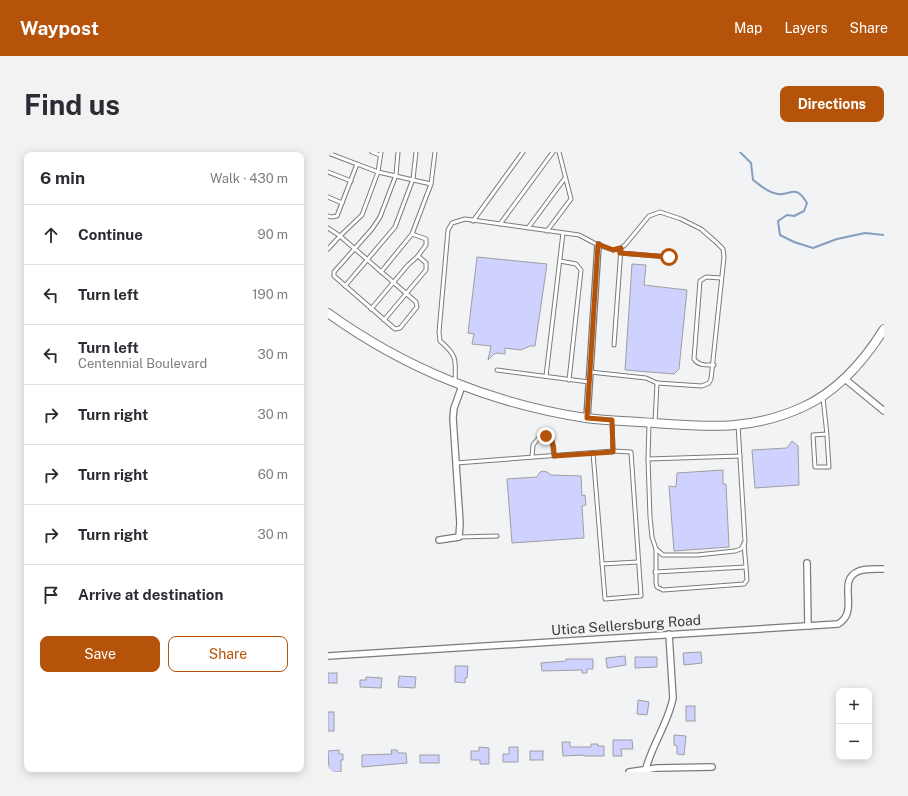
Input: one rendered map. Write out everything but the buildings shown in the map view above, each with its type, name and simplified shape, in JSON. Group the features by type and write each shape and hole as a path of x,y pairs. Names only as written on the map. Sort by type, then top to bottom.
{"street":[{"path":"587,418 598,244"},
{"path":"328,313 392,354 458,385 530,407 587,418 704,427 759,422 775,418 804,406 822,396 845,378 871,348 884,329"},
{"path":"845,378 884,411"},
{"path":"439,540 459,538 460,523 453,418 458,385"},
{"path":"807,563 808,626"},
{"name":"Utica Sellersburg Road","path":"328,656 838,624 847,617 848,586 849,580 853,575 859,571 884,569"},
{"path":"646,771 673,698 669,634"},
{"path":"629,772 646,771 657,768 693,770 712,767"}],"lane":[{"path":"328,249 362,215 378,172 381,154 372,152"},
{"path":"328,228 340,236 355,249 368,260 393,283 416,302 417,307 400,328 395,329 334,276 334,272 355,249 372,229 380,217 396,175 398,152"},
{"path":"345,286 395,227 413,179 416,152"},
{"path":"381,272 412,234 431,184 435,152"},
{"path":"473,220 522,152"},
{"path":"500,224 553,152"},
{"path":"547,231 571,199 559,152"},
{"path":"328,153 378,172 431,184"},
{"path":"328,216 336,216 357,164"},
{"path":"328,172 351,181"},
{"path":"528,228 565,178"},
{"path":"328,197 342,203"},
{"path":"590,372 646,378 657,383 702,386 708,383 712,379 714,365 724,257 723,249 701,229 681,218 660,212 649,216 621,248 614,345"},
{"path":"458,385 455,359 451,350 440,341 439,332 448,230 452,223 465,219 579,235 613,250 621,248"},
{"path":"546,376 563,233"},
{"path":"371,309 426,245 426,240 412,234"},
{"path":"620,253 669,257"},
{"path":"384,320 426,270 426,263 418,256"},
{"path":"560,261 576,264 581,270 569,380"},
{"path":"714,365 703,365 697,363 694,359 700,281 706,277 721,278"},
{"path":"497,370 589,382"},
{"path":"657,383 648,459 650,517 652,537 656,549 655,572 658,587 663,590 744,584 747,580 738,425"},
{"path":"822,396 827,434 829,467 815,467 813,435 827,434"},
{"path":"612,420 613,452"},
{"path":"532,457 533,445 541,435 552,440 554,456"},
{"path":"456,463 593,453 631,452 641,596 605,599 593,453"},
{"path":"648,459 740,456"},
{"path":"459,538 496,536"},
{"path":"656,549 663,555 696,555 741,550 744,543"},
{"path":"602,564 638,562"},
{"path":"655,572 746,567"}],"waterway":[{"path":"740,152 751,163 753,180 771,192 778,194 793,192 799,193 807,203 804,211 794,216 787,215 778,221 780,235 794,242 813,248 837,239 865,233 884,235"}],"route":[{"path":"546,436 552,440 554,456 613,452 612,420 587,418 598,244 613,250 621,248 620,253 669,257"}]}
